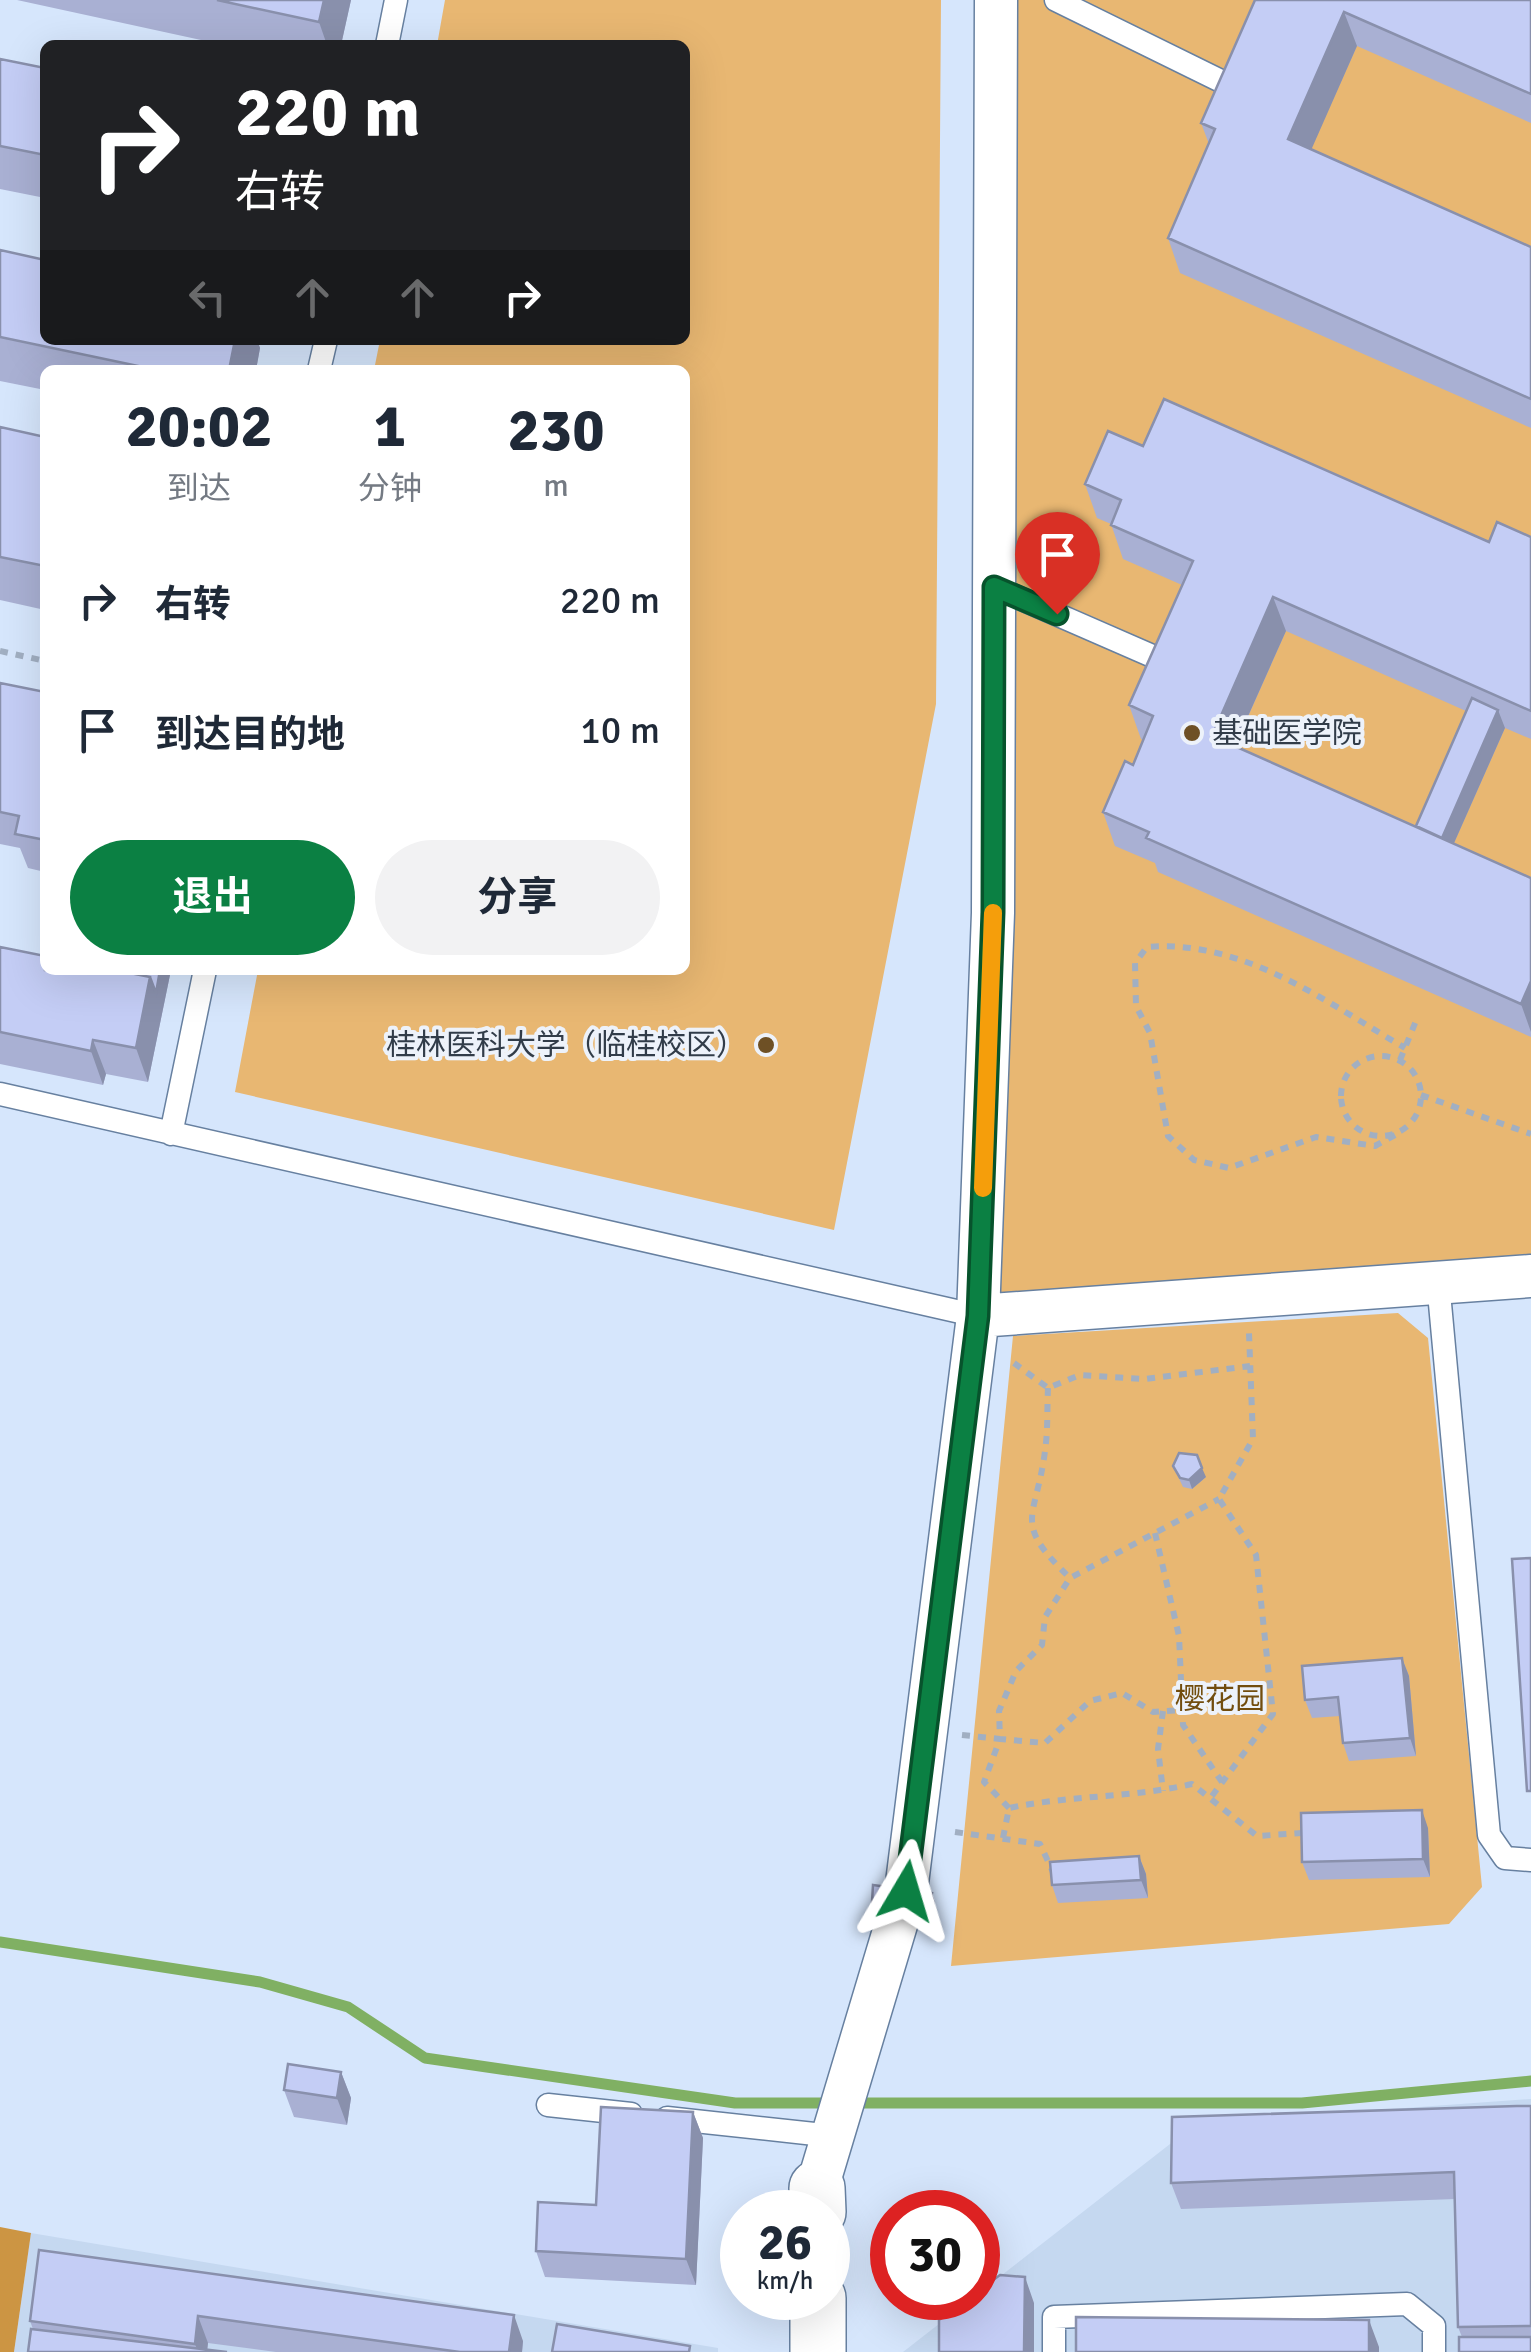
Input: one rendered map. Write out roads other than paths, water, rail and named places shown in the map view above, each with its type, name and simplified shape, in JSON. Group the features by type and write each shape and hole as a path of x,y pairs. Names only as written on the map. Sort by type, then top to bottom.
{"street":[{"path":"820,2190 839,2114 906,1891 978,1316 993,912 996,0"},
{"path":"978,1316 1531,1276"},
{"path":"818,2320 818,2352"}],"lane":[{"path":"388,40 396,0"},
{"path":"1056,0 1231,86"},
{"path":"994,587 1150,655"},
{"path":"172,1134 204,975"},
{"path":"0,1094 978,1316"},
{"path":"1438,1282 1489,1835 1505,1858 1531,1860"},
{"path":"548,2105 839,2114"},
{"path":"1054,2352 1054,2317 1407,2304 1434,2326 1434,2352"}],"waterway":[{"path":"0,1942 260,1982 348,2007 425,2058 735,2103 1302,2103 1531,2081"}],"place":[{"name":"基础医学院","path":"1192,733"},
{"name":"桂林医科大学（临桂校区）","path":"766,1045"}],"park label":[{"name":"樱花园","path":"1220,1699"}]}
